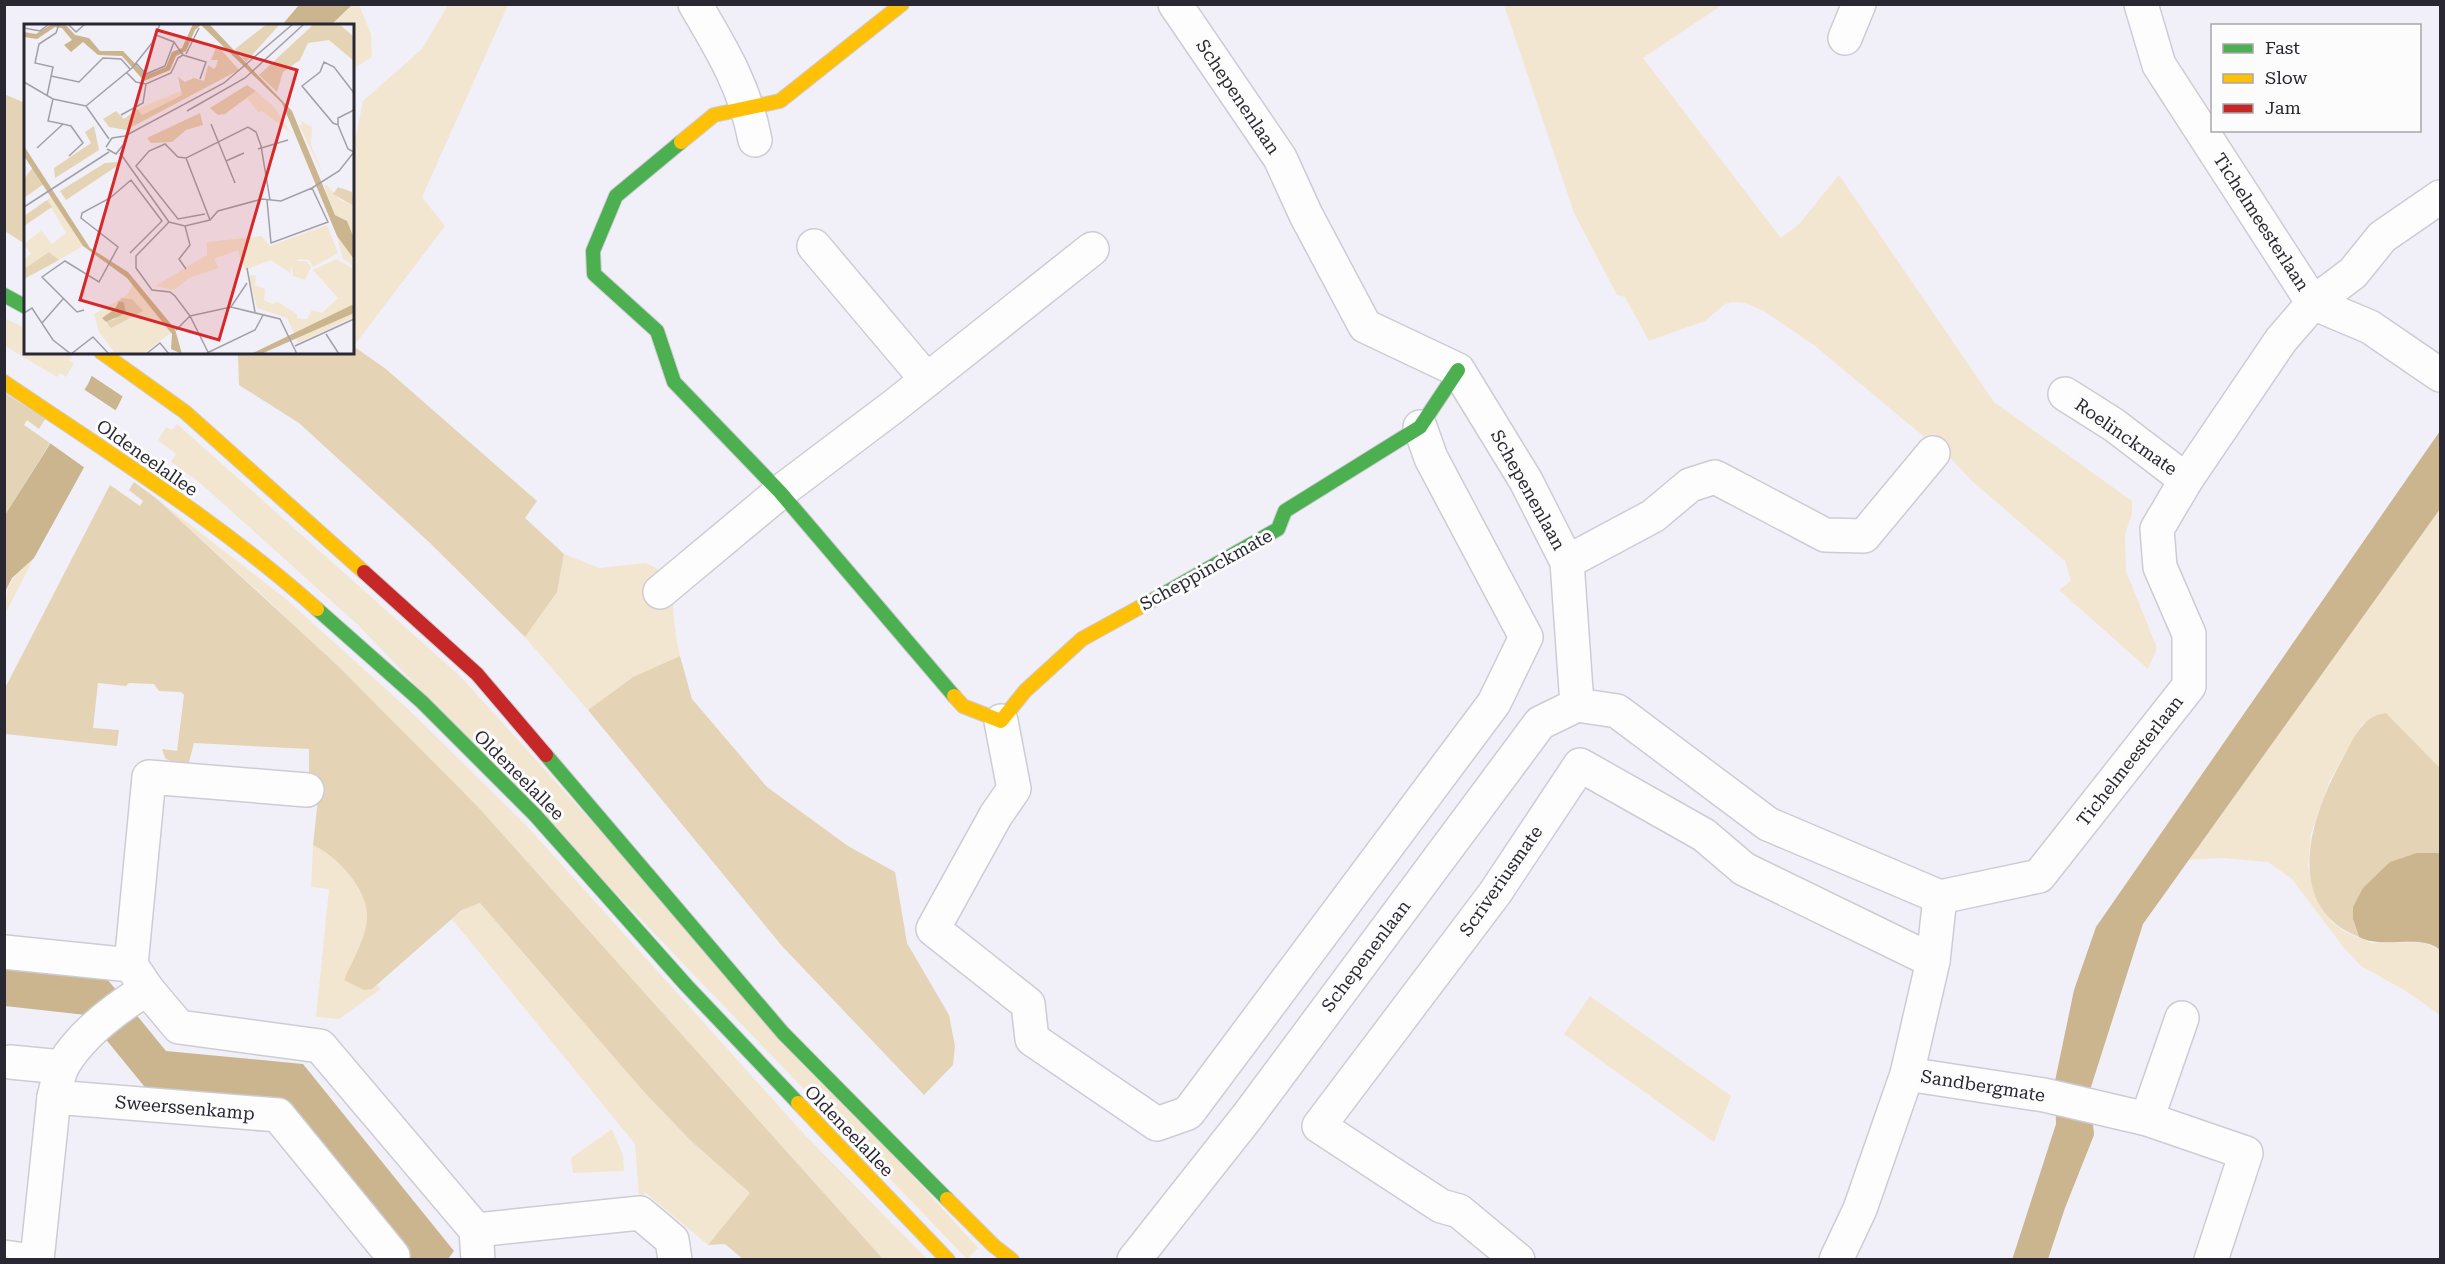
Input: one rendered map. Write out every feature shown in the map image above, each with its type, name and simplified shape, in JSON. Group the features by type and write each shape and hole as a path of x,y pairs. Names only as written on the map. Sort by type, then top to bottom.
{"main road":[{"path":"902,4 780,101 714,115 616,196 593,251 594,274 657,331 674,382 780,492 963,706 1001,721"},
{"path":"4,295 24,306"},
{"name":"Oldeneelallee","path":"104,354 184,412 477,674 783,1033 994,1246 1012,1260"},
{"name":"Scheppinckmate","path":"1001,721 1025,691 1082,639 1278,529 1285,511 1420,428 1458,370"},
{"name":"Oldeneelallee","path":"4,382 155,484 283,578 422,702 535,815 686,985 948,1260"}],"street":[{"path":"695,4 727,59 748,106 755,140"},
{"name":"Schepenenlaan","path":"1134,1260 1247,1117 1540,723 1577,705 1568,562 1526,481 1458,370 1365,326 1306,215 1280,158 1175,4"},
{"path":"1845,38 1859,4"},
{"name":"Tichelmeesterlaan","path":"1940,897 2039,876 2189,686 2189,634 2160,567 2157,529 2186,480 2281,339 2313,303 2159,65 2141,4"},
{"path":"2313,303 2353,273 2382,237 2440,197"},
{"path":"814,246 927,380"},
{"path":"660,592 780,492 927,380 1092,249"},
{"path":"2313,303 2370,327 2440,375"},
{"name":"Roelinckmate","path":"2065,394 2114,425 2186,480"},
{"path":"1001,721 1014,789 996,815 933,929 1028,1004 1032,1039 1157,1124 1188,1113 1494,703 1526,637 1431,458 1420,428"},
{"path":"1568,562 1653,516 1690,484 1715,477 1825,535 1864,536 1933,453"},
{"path":"1577,705 1617,711 1768,824 1940,897 1933,961 1907,1074"},
{"name":"Scriveriusmate","path":"1518,1260 1459,1211 1441,1206 1319,1126 1496,893 1580,765 1704,835 1744,869 1933,961"},
{"path":"37,1260 58,1082 96,1027 137,984 149,777 307,790"},
{"path":"4,952 137,984 179,1027 320,1046 477,1245 640,1213 672,1240 675,1260"},
{"path":"2147,1119 2182,1018"},
{"name":"Sweerssenkamp","path":"10,1062 58,1082 278,1115 393,1256 391,1260"},
{"name":"Sandbergmate","path":"1836,1260 1860,1209 1907,1074 2044,1095 2147,1119 2246,1153 2211,1260"},
{"path":"4,1257 25,1260"}],"shaded area":[{"path":"299,4 352,5 332,24 283,24"},
{"path":"352,5 359,5 371,34 372,57 354,68 354,24 333,24"},
{"path":"448,5 508,5 422,197 445,226 354,346 354,145 363,101 422,49"},
{"path":"1504,5 1722,5 1643,58 1781,238 1800,223 1839,175 1994,402 2132,501 2132,514 2125,534 2126,571 2157,648 2148,669 2059,590 2071,581 2065,561 1973,482 1952,460 1815,346 1764,311 1745,303 1725,304 1705,321 1649,341 1625,297 1617,295 1574,213"},
{"path":"4,94 24,103 24,243 5,231"},
{"path":"4,318 24,328 24,354 73,354 69,360 74,363 66,377 60,373 57,377 5,346"},
{"path":"354,347 386,369 537,501 525,518 564,554 557,592 525,637 429,542 299,423 239,385 238,354 354,354"},
{"path":"102,354 143,354 119,404 34,558 12,578 5,592 5,515 88,384"},
{"path":"5,393 45,419 39,429 27,420 24,425 50,443 5,515"},
{"path":"177,424 460,676 978,1248 967,1259 358,625 199,482 171,462 176,454 158,440 166,427 172,430"},
{"path":"2440,431 2440,509 2143,924 2090,1090 2094,1135 2048,1259 2012,1260 2056,1124 2055,1081 2074,990 2096,927"},
{"path":"134,482 157,499 339,667 479,808 883,1259 743,1259 725,1244 708,1245 750,1193 690,1140 645,1093 480,903 462,910 372,989 364,990 344,980 364,934 367,918 366,907 350,875 332,857 313,845 320,781 309,776 309,749 194,743 188,766 176,764 165,758 162,749 177,751 184,695 181,692 159,691 154,684 129,683 126,686 98,683 93,728 119,730 117,746 5,734 4,690 110,485 140,506 143,501 129,490"},
{"path":"157,499 286,599 408,709 525,824 804,1134 927,1259 883,1259 479,808 272,604"},
{"path":"2440,509 2440,768 2386,713 2362,724 2330,780 2311,833 2308,866 2318,900 2331,921 2345,932 2372,943 2423,942 2440,950 2440,1015 2406,991 2361,966 2344,948 2292,879 2268,862 2224,858 2187,860"},
{"path":"564,554 599,568 646,563 670,575 680,656 633,677 588,710 525,637 557,592"},
{"path":"34,558 5,614 6,595 11,582"},
{"path":"680,656 692,699 767,787 848,846 895,872 907,943 949,1015 955,1046 953,1065 924,1095 782,946 588,710 633,677"},
{"path":"2386,713 2440,768 2440,853 2353,919 2359,937 2335,923 2319,904 2311,882 2310,858 2313,832 2331,782 2359,730 2370,719"},
{"path":"313,845 332,857 350,875 366,907 365,933 344,980 372,989 377,985 381,989 339,1019 316,1017 329,889 311,887"},
{"path":"2417,853 2440,853 2440,950 2422,943 2379,942 2359,937 2353,919 2353,907 2363,888 2390,862"},
{"path":"480,903 645,1093 690,1140 750,1193 708,1245 646,1193 639,1197 635,1144 452,919 464,909"},
{"path":"4,964 103,974 166,1051 303,1064 454,1251 448,1259 402,1259 283,1106 148,1091 86,1015 5,1006"},
{"path":"1590,996 1731,1096 1714,1142 1564,1034"},
{"path":"612,1129 623,1155 624,1171 573,1173 571,1158"}],"pier":[{"path":"98,354 145,354 125,398 89,374"},
{"path":"82,388 118,412 85,468 47,441"}],"traffic: fast":[{"path":"681,142 616,196 593,251 594,274 657,331 674,382 780,492 954,696"},
{"path":"4,295 24,306"},
{"path":"1151,601 1278,529 1285,511 1420,427 1458,370"},
{"path":"317,609 422,702 535,815 686,985 798,1103"},
{"path":"546,755 783,1033 947,1199"}],"traffic: slow":[{"path":"681,142 714,115 780,101 902,4"},
{"path":"104,354 185,412 364,572"},
{"path":"4,382 204,518 243,547 317,609"},
{"path":"954,696 963,706 1001,721 1025,691 1082,639 1151,601"},
{"path":"798,1103 948,1260"},
{"path":"947,1199 994,1246 1012,1260"}],"traffic: jam":[{"path":"364,572 477,674 546,755"}]}
